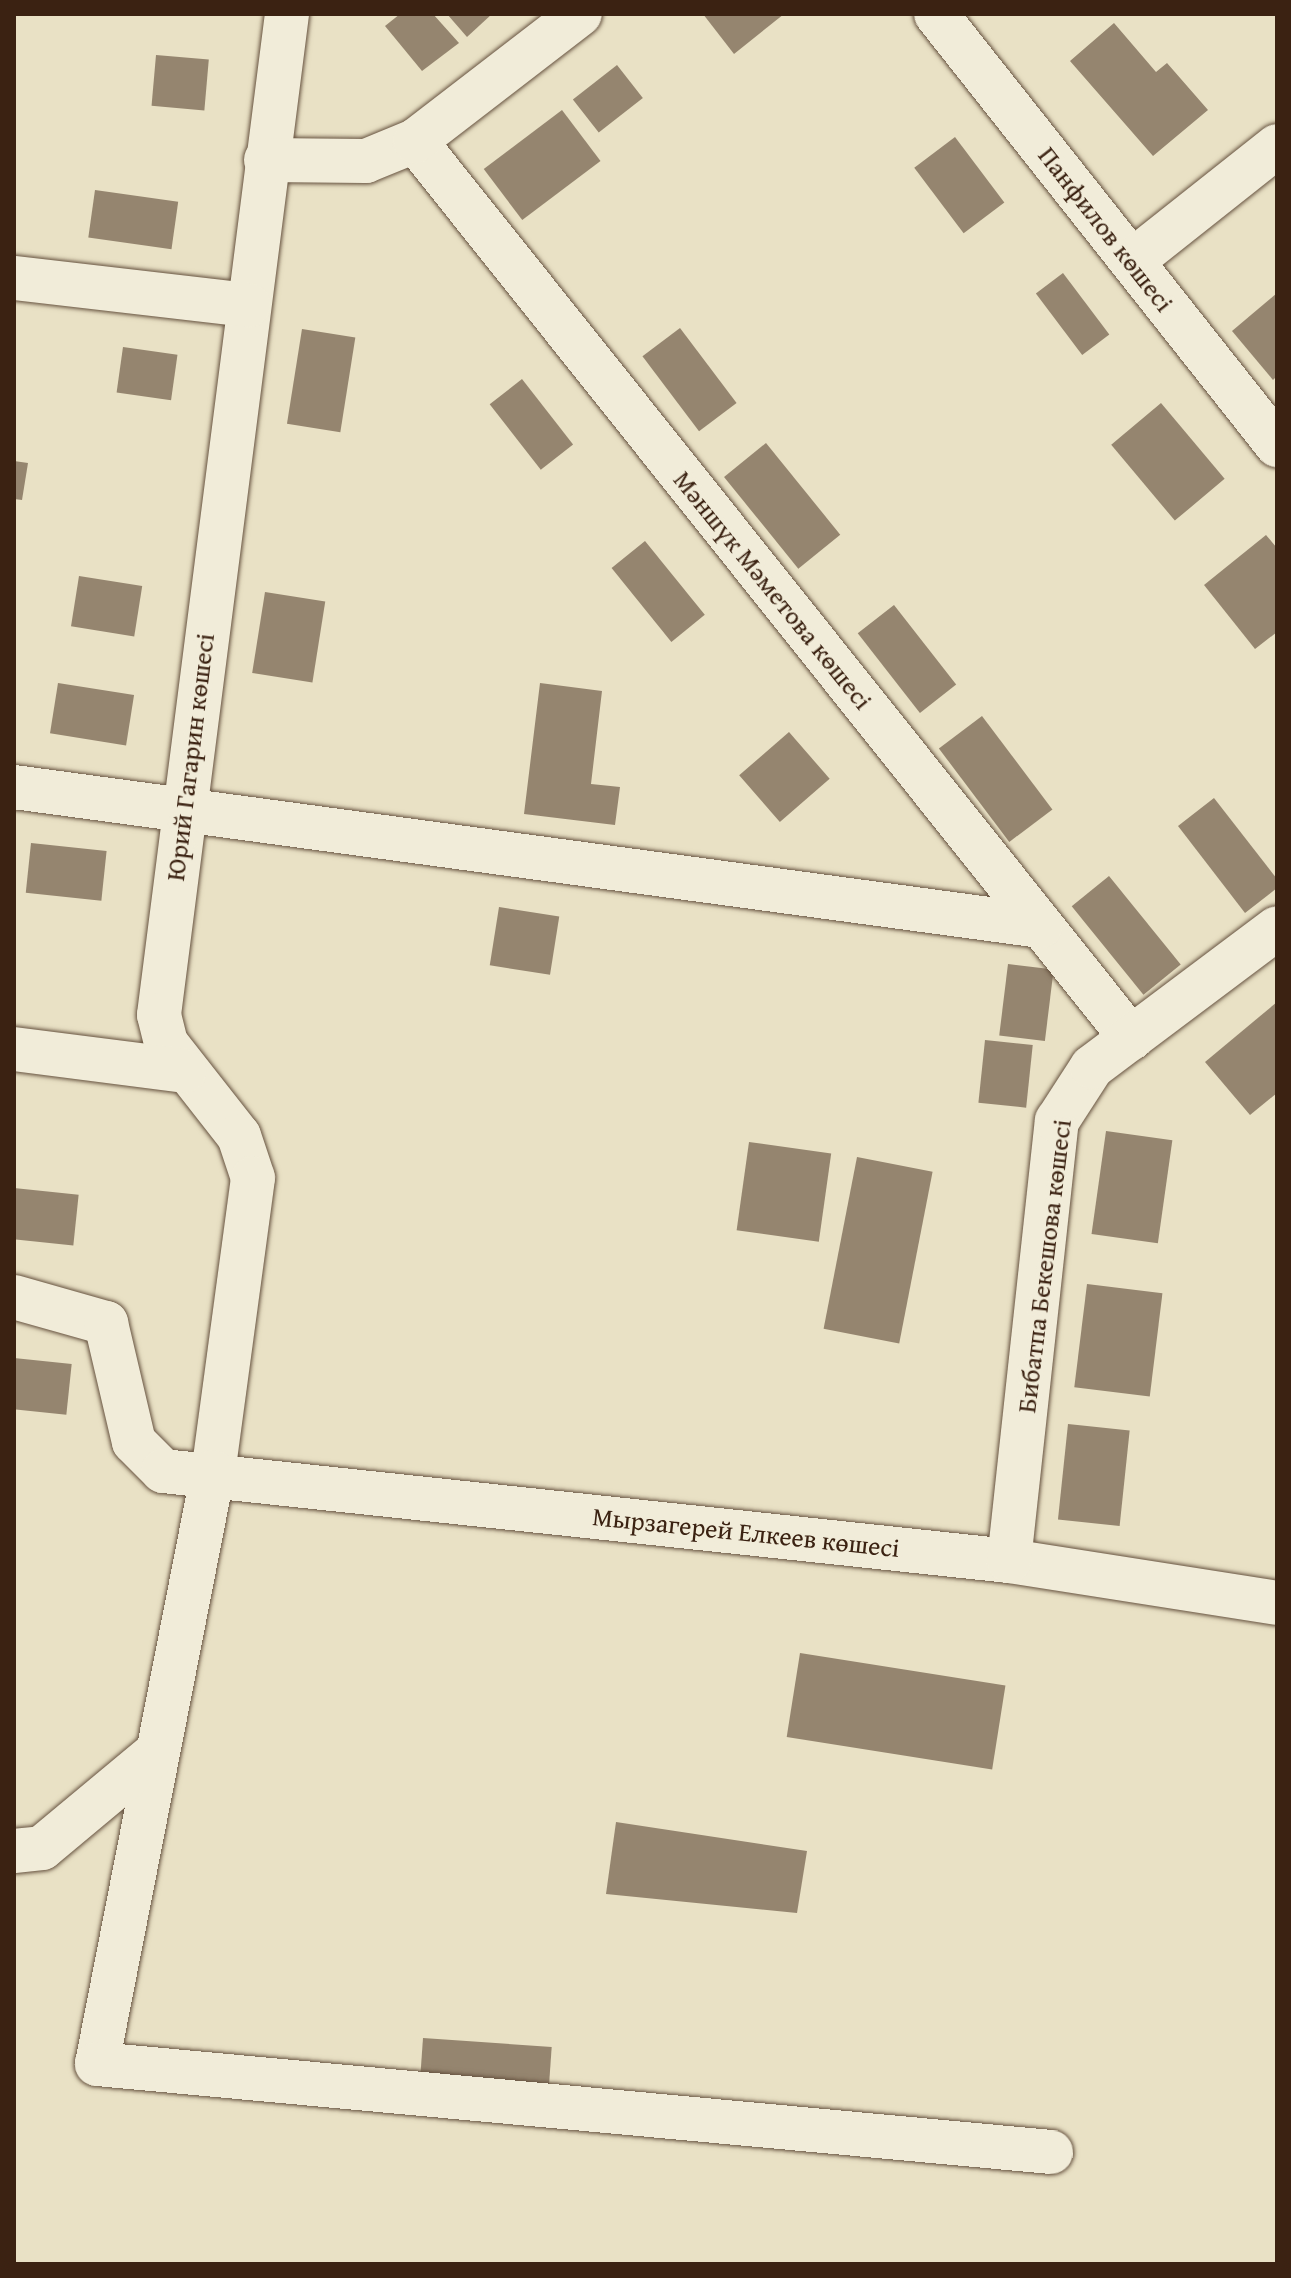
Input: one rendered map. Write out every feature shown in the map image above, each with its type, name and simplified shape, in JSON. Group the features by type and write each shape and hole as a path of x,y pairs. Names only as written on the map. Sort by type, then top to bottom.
{"street":[{"name":"Юрий Гагарин көшесі","path":"287,14 182,808 159,1015 185,1071 239,1136 253,1178 213,1472 155,1754 97,2064 1051,2152"},
{"path":"266,160 366,161 415,141 580,14"},
{"name":"Панфилов көшесі","path":"936,14 1277,445"},
{"name":"Мәншүк Мәметова көшесі","path":"415,141 1131,1038"},
{"path":"1132,261 1277,146"},
{"path":"14,278 248,305"},
{"path":"14,787 1041,926"},
{"name":"Бибатпа Бекешова көшесі","path":"1009,1561 1057,1121 1085,1076 1277,928"},
{"path":"14,1049 185,1071"},
{"name":"Мырзагерей Елкеев көшесі","path":"14,1297 106,1323 134,1442 163,1471 213,1472 1009,1561 1277,1603"},
{"path":"14,1851 42,1848 155,1754"}],"building":[{"path":"400,14 433,14 459,43 422,71 385,26"},
{"path":"447,14 492,14 467,37"},
{"path":"703,14 784,14 734,54"},
{"path":"1114,23 1156,72 1167,63 1208,110 1153,156 1070,61"},
{"path":"156,55 209,60 204,110 152,106"},
{"path":"617,65 643,98 599,133 573,99"},
{"path":"562,110 601,161 522,220 484,169"},
{"path":"955,137 1004,202 964,233 914,168"},
{"path":"95,190 178,202 172,249 88,238"},
{"path":"1063,273 1109,334 1082,355 1036,293"},
{"path":"1277,293 1277,376 1273,380 1232,331"},
{"path":"680,328 737,403 699,431 642,356"},
{"path":"302,329 355,337 340,432 287,424"},
{"path":"123,347 177,355 171,400 117,393"},
{"path":"522,379 573,444 541,470 490,404"},
{"path":"1161,403 1225,479 1175,521 1111,445"},
{"path":"766,443 840,535 798,569 724,477"},
{"path":"14,461 28,463 22,500 14,499"},
{"path":"1266,535 1277,548 1277,632 1255,649 1204,585"},
{"path":"645,541 705,615 671,642 612,568"},
{"path":"79,576 142,586 134,636 71,626"},
{"path":"265,592 325,602 312,683 252,673"},
{"path":"894,605 956,685 920,713 858,633"},
{"path":"58,683 134,695 126,745 50,733"},
{"path":"540,683 602,691 591,784 620,787 615,825 524,814"},
{"path":"982,716 1052,809 1009,842 939,748"},
{"path":"789,732 830,779 780,822 739,775"},
{"path":"1214,798 1277,879 1277,888 1245,913 1178,826"},
{"path":"31,843 107,851 101,901 26,893"},
{"path":"1109,876 1181,965 1143,995 1072,906"},
{"path":"499,907 559,917 550,975 490,965"},
{"path":"1008,964 1054,970 1045,1041 999,1035"},
{"path":"1277,1002 1277,1093 1250,1115 1205,1062"},
{"path":"985,1040 1033,1045 1026,1108 978,1103"},
{"path":"1106,1131 1172,1140 1158,1243 1092,1234"},
{"path":"749,1142 831,1154 819,1242 737,1230"},
{"path":"857,1157 933,1172 899,1343 824,1329"},
{"path":"14,1188 79,1195 73,1246 14,1239"},
{"path":"1087,1284 1162,1293 1150,1396 1074,1387"},
{"path":"14,1358 72,1364 66,1415 14,1409"},
{"path":"1068,1424 1130,1430 1120,1526 1058,1519"},
{"path":"800,1653 1005,1686 992,1769 787,1737"},
{"path":"616,1822 807,1851 797,1913 606,1894"},
{"path":"423,2038 552,2047 549,2084 420,2075"}]}
